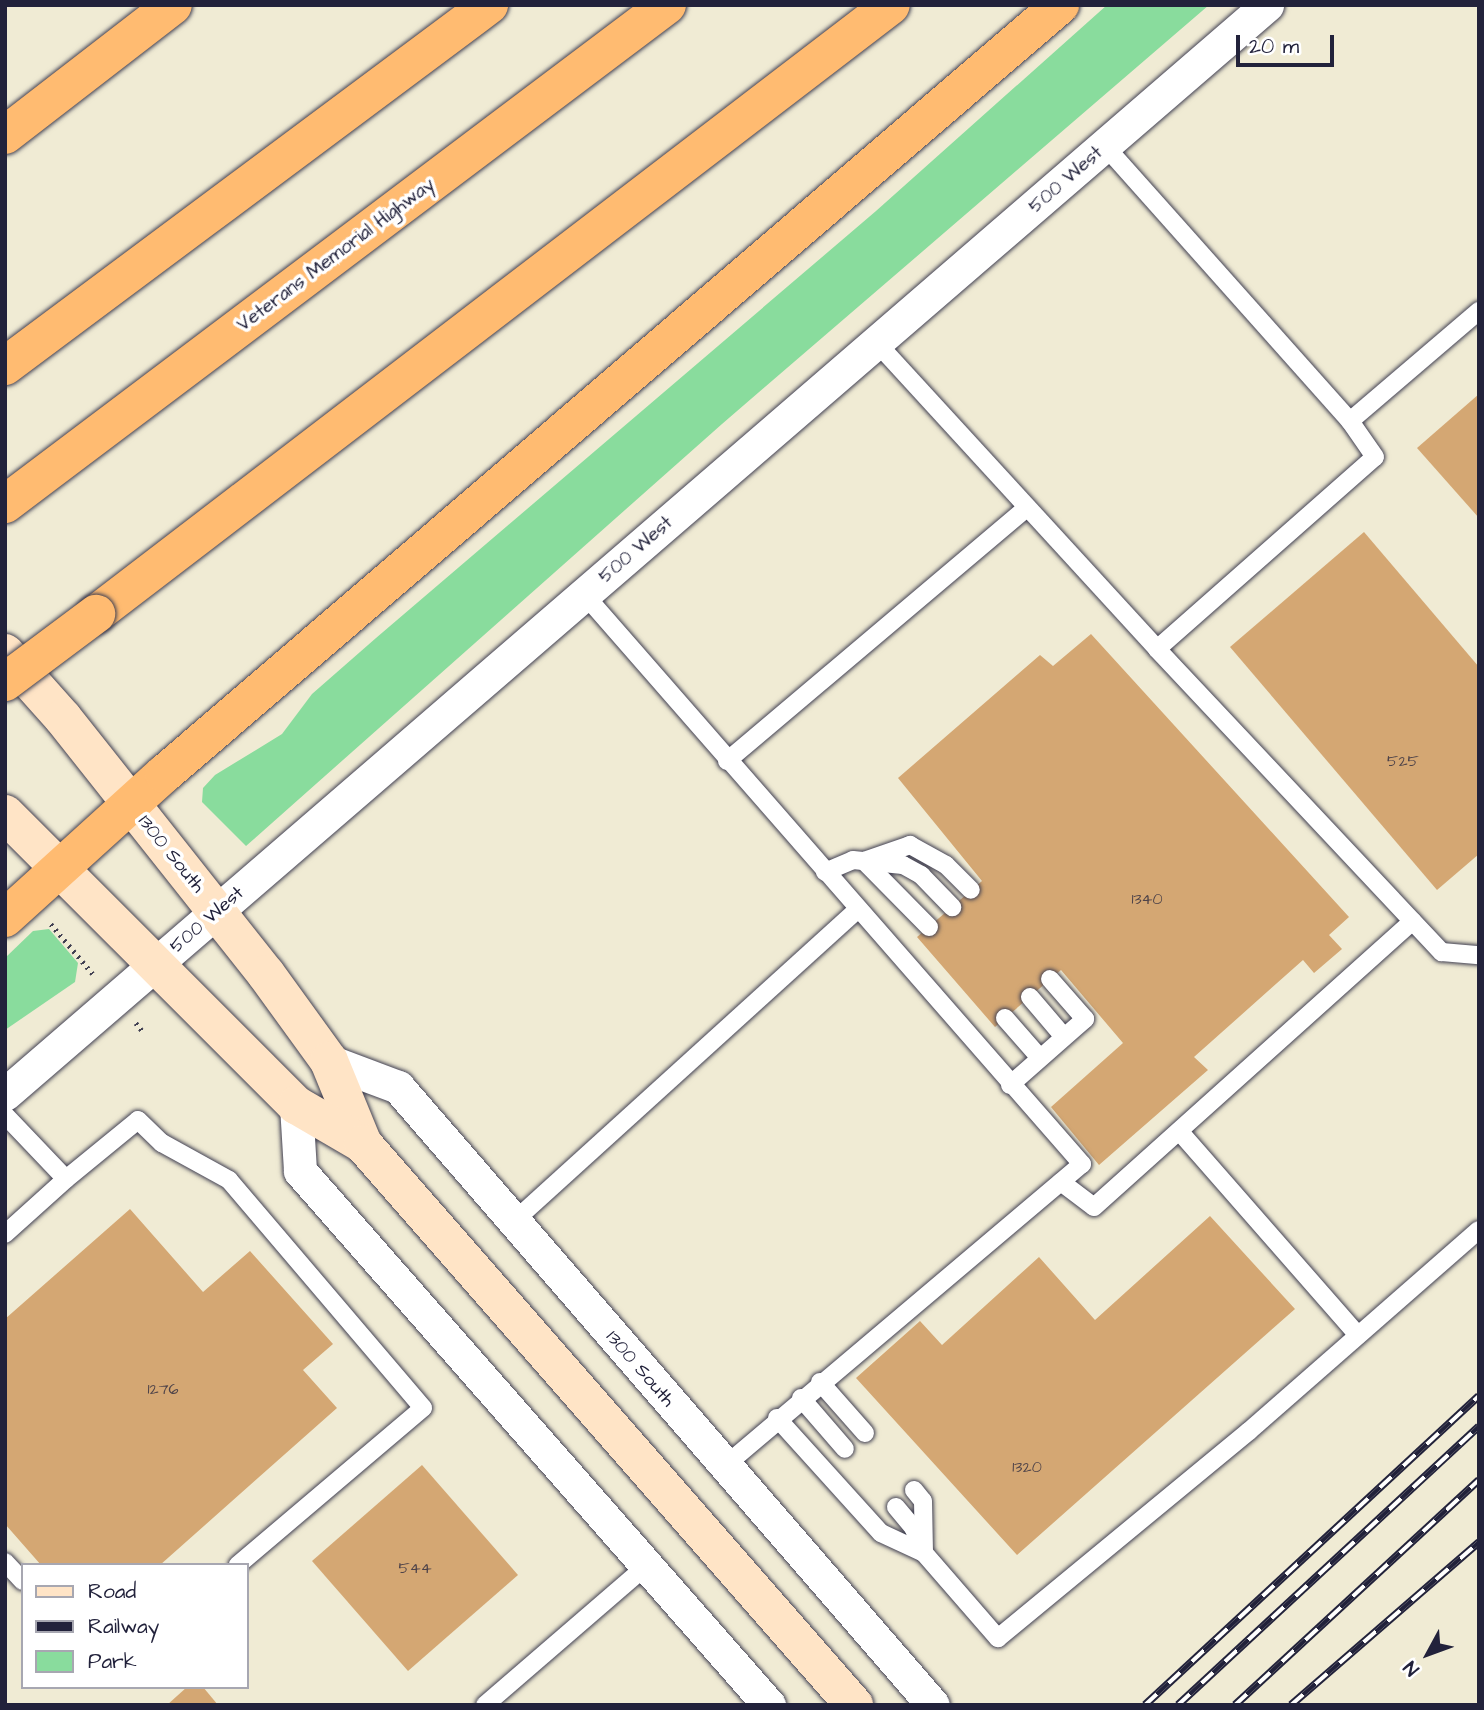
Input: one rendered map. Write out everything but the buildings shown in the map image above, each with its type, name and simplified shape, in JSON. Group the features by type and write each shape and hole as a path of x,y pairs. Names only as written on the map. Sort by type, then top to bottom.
{"highway":[{"path":"5,135 173,5"},
{"path":"5,366 489,5"},
{"name":"Veterans Memorial Highway","path":"5,504 667,5"},
{"path":"5,682 891,5"},
{"path":"5,918 131,803 1060,5"}],"main road":[{"name":"1300 South","path":"5,653 131,803 217,911 329,1061 363,1144"},
{"name":"1300 South","path":"5,814 296,1105 363,1144 854,1705"}],"street":[{"name":"500 West","path":"5,1094 1267,5"},
{"name":"1300 South","path":"329,1061 398,1087 933,1705"},
{"path":"296,1105 300,1171 769,1705"}],"lane":[{"path":"1105,146 1350,421 1375,457 1157,649"},
{"path":"1350,421 1479,311"},
{"path":"877,343 1025,509 1442,952 1479,955"},
{"path":"727,761 1025,509"},
{"path":"584,594 1010,1085 1082,1164 777,1418 724,1466"},
{"path":"864,861 910,845 946,865 971,890"},
{"path":"825,872 853,860 903,864 921,875 952,907"},
{"path":"864,861 929,927"},
{"path":"513,1222 858,909"},
{"path":"1061,1182 1094,1207 1413,921"},
{"path":"1010,1085 1085,1018 1050,979"},
{"path":"1030,997 1064,1037"},
{"path":"1005,1018 1040,1058"},
{"path":"5,1115 66,1179"},
{"path":"5,1234 138,1120 162,1143 229,1180 423,1408 240,1563"},
{"path":"1180,1132 1358,1335"},
{"path":"896,1507 913,1527 923,1553 998,1637 1479,1230"},
{"path":"820,1382 865,1433"},
{"path":"801,1398 845,1449"},
{"path":"777,1418 881,1533 923,1553"},
{"path":"914,1490 923,1501 923,1553"},
{"path":"5,1562 21,1579"},
{"path":"485,1705 646,1566"}],"path":[{"path":"51,924 86,966"}],"green space":[{"path":"1107,5 1209,5 722,424 246,846 202,802 203,788 215,775 282,734 312,694 876,211"},
{"path":"49,929 78,963 75,982 5,1030 5,958 33,931"}],"railway":[{"path":"1145,1705 1479,1396"},
{"path":"1178,1705 1479,1426"},
{"path":"1235,1705 1479,1480"},
{"path":"1291,1705 1479,1542"}]}
